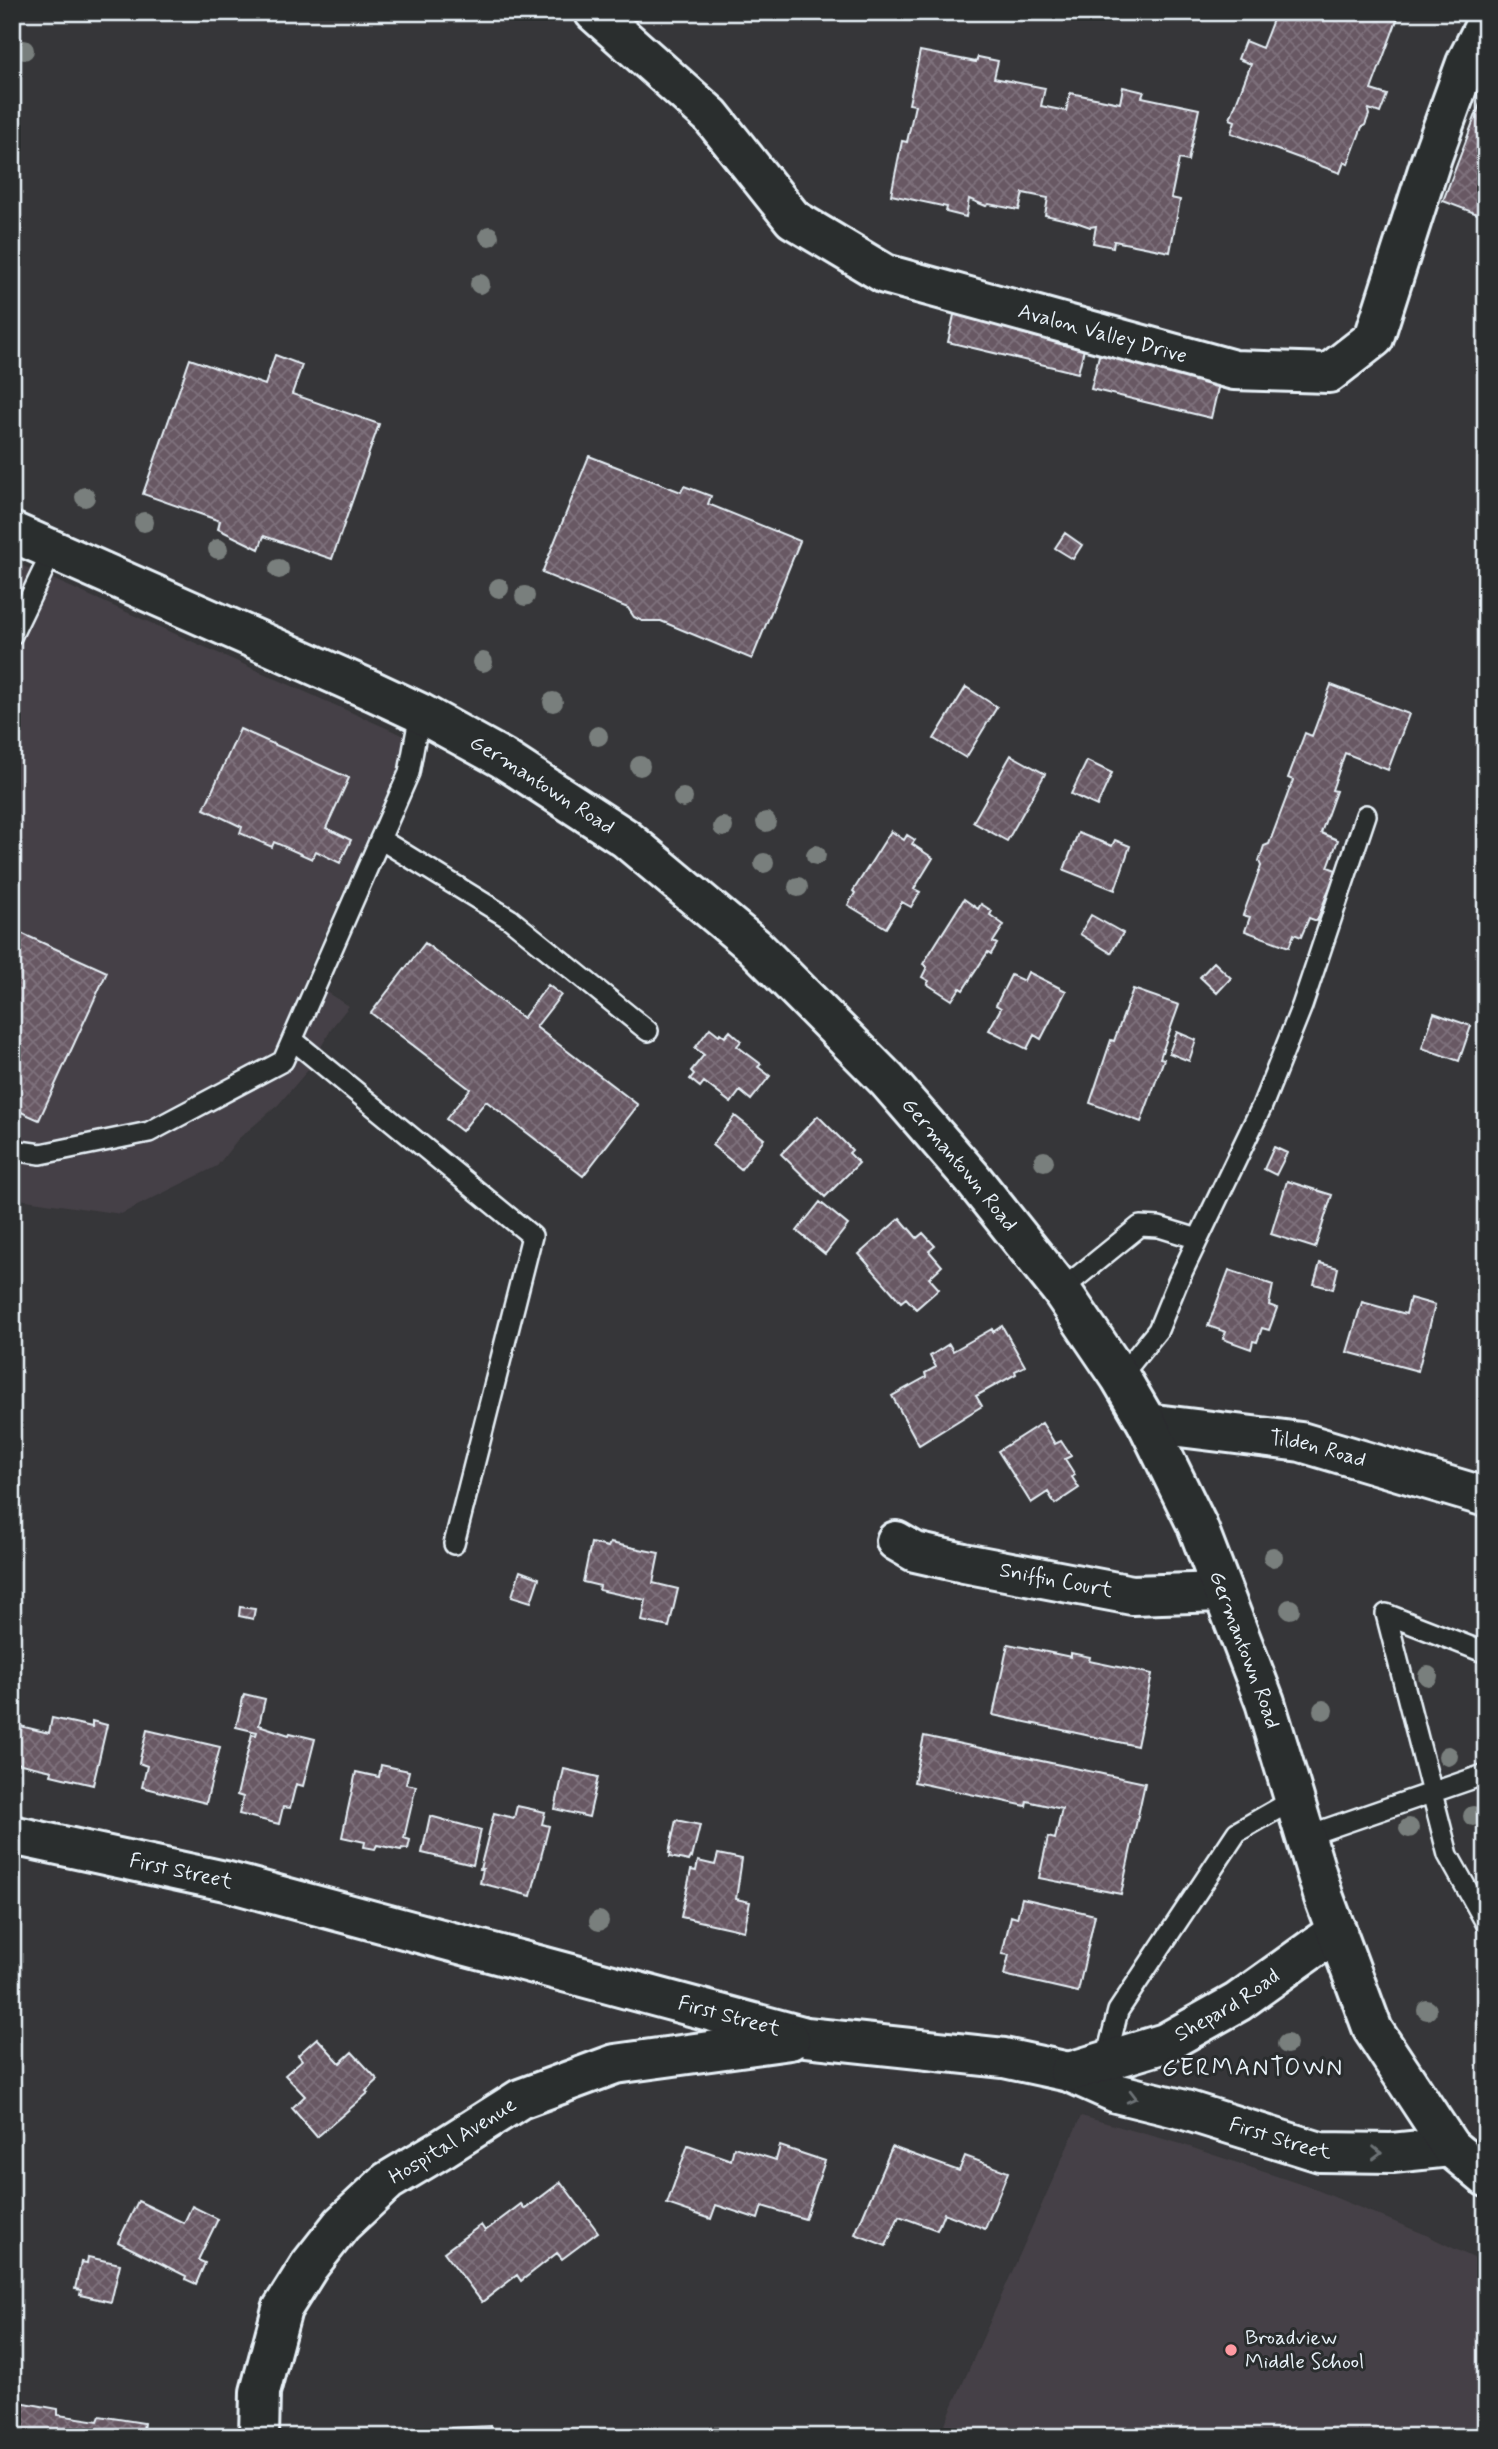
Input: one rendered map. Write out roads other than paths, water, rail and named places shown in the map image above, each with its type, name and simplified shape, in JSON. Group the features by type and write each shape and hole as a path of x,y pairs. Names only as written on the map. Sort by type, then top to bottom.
{"street":[{"name":"Avalon Valley Drive","path":"594,12 711,116 793,219 885,274 1234,370 1329,373 1374,338 1432,157 1466,63 1486,23"},
{"name":"Germantown Road","path":"12,531 421,713 502,758 625,838 754,946 887,1080 972,1178 1061,1290 1147,1423 1198,1525 1265,1702 1337,1931 1373,2030 1450,2147 1486,2177"},
{"name":"Tilden Road","path":"1147,1423 1301,1442 1486,1497"},
{"name":"Sniffin Court","path":"896,1541 915,1552 1132,1595 1222,1592"},
{"name":"First Street","path":"12,1835 225,1881 806,2037 1087,2068 1116,2093 1185,2110 1320,2152 1392,2154 1450,2147"},
{"name":"Shepard Road","path":"1087,2068 1165,2043 1238,2002 1337,1931"},
{"name":"Hospital Avenue","path":"259,2437 261,2392 282,2309 309,2266 342,2224 388,2180 520,2099 615,2064 806,2037"}],"lane":[{"path":"12,635 53,550"},
{"path":"12,1150 41,1154 149,1132 283,1061 409,773 421,713"},
{"path":"1119,1377 1158,1330 1262,1106 1302,1006 1366,815"},
{"path":"380,839 510,919 648,1031"},
{"path":"293,1040 531,1236 454,1544"},
{"path":"1061,1290 1140,1226 1159,1227 1198,1239"},
{"path":"1486,1653 1386,1614 1448,1855 1486,1923"},
{"path":"1306,1836 1486,1774"},
{"path":"1087,2068 1118,2011 1237,1832 1295,1799"}],"place":[{"name":"Broadview Middle School","path":"1231,2350"}],"district":[{"name":"GERMANTOWN","path":"1253,2068"}]}
